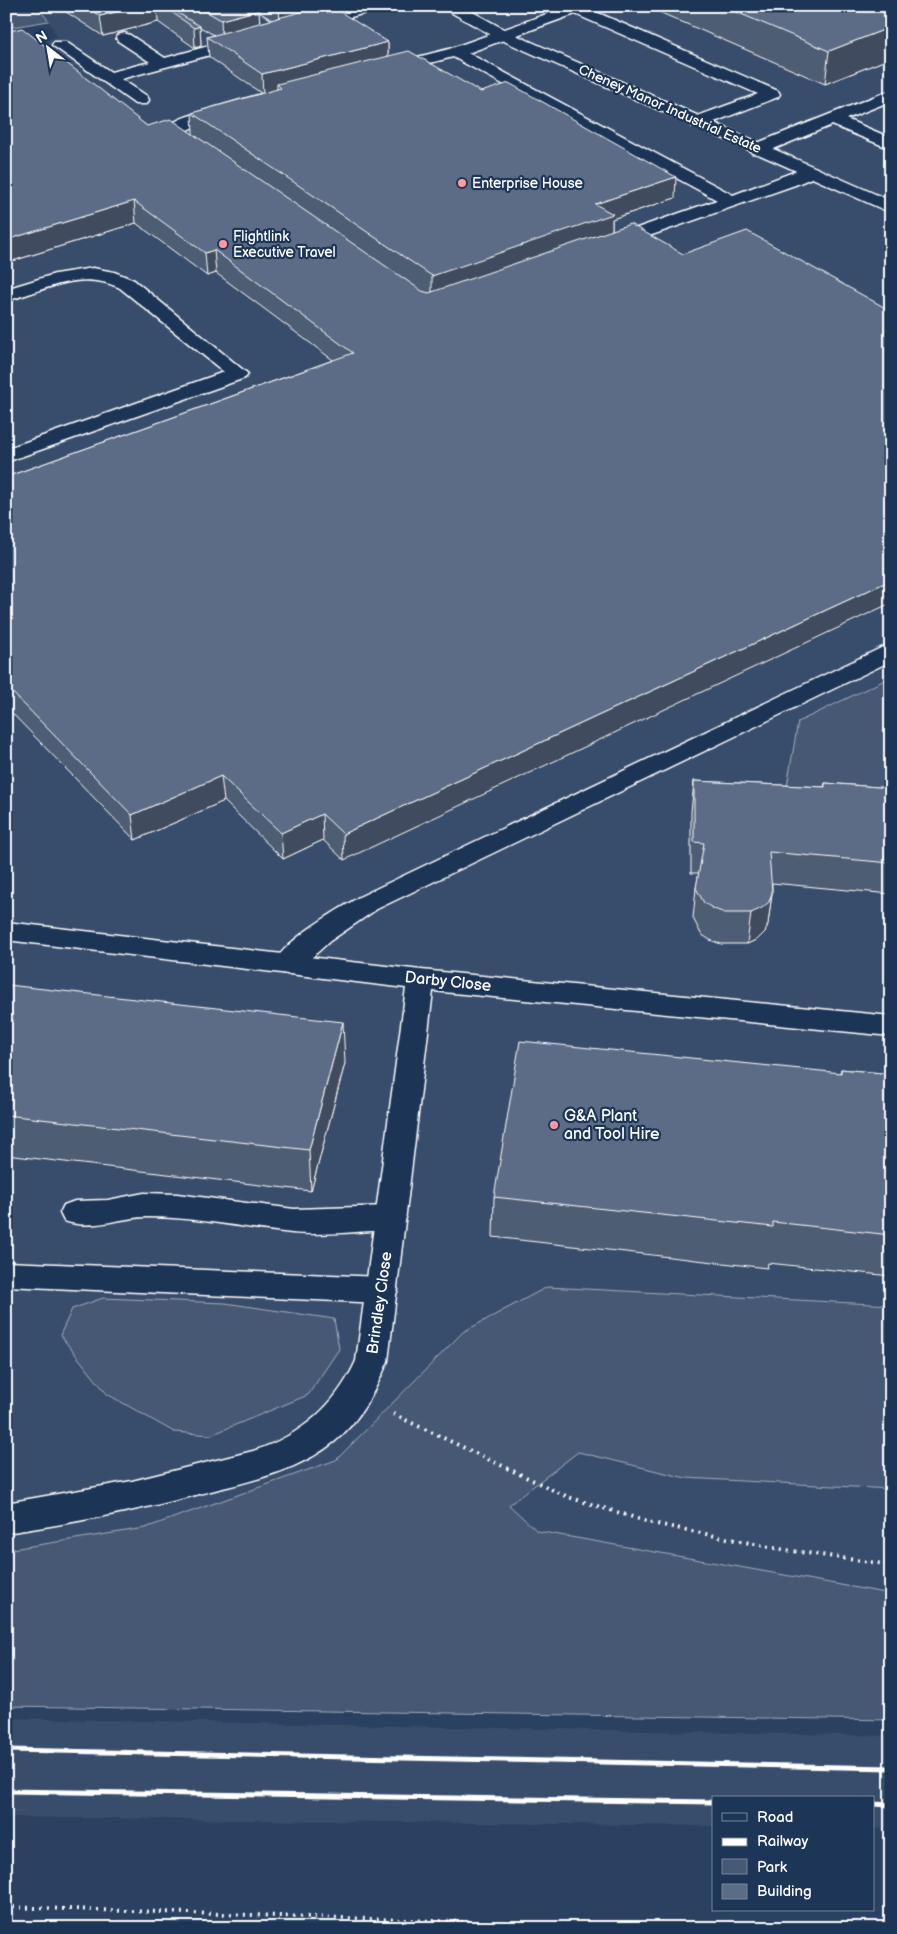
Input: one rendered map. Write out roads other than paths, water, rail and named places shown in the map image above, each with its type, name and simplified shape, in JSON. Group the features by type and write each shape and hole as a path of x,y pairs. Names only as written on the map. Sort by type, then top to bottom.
{"street":[{"path":"316,6 349,26"},
{"path":"296,27 375,6"},
{"name":"Cheney Manor Industrial Estate","path":"450,6 503,34 891,208"},
{"path":"368,75 455,52 580,8 772,94 698,122"},
{"path":"108,78 258,37"},
{"path":"124,38 164,63"},
{"path":"204,38 220,48"},
{"path":"60,46 141,100"},
{"path":"455,52 731,201"},
{"path":"758,148 891,95"},
{"path":"214,158 173,130 194,120 243,108"},
{"path":"832,119 891,144"},
{"path":"590,251 810,172"},
{"path":"6,295 57,279 86,274 106,275 127,284 238,374 6,456"},
{"path":"287,964 320,934 368,903 891,652"},
{"name":"Darby Close","path":"6,931 421,980 891,1026"},
{"name":"Brindley Close","path":"6,1518 72,1508 252,1467 290,1452 322,1432 357,1396 372,1362 421,980"},
{"path":"75,1213 108,1212 144,1206 177,1206 294,1221 391,1218"},
{"path":"6,1274 382,1290"}],"railway":[{"path":"6,1750 891,1768"},
{"path":"6,1791 712,1802"},
{"path":"874,1804 891,1805"}],"place":[{"name":"Enterprise House","path":"462,183"},
{"name":"Flightlink Executive Travel","path":"223,244"},
{"name":"G&A Plant and Tool Hire","path":"554,1125"}]}
